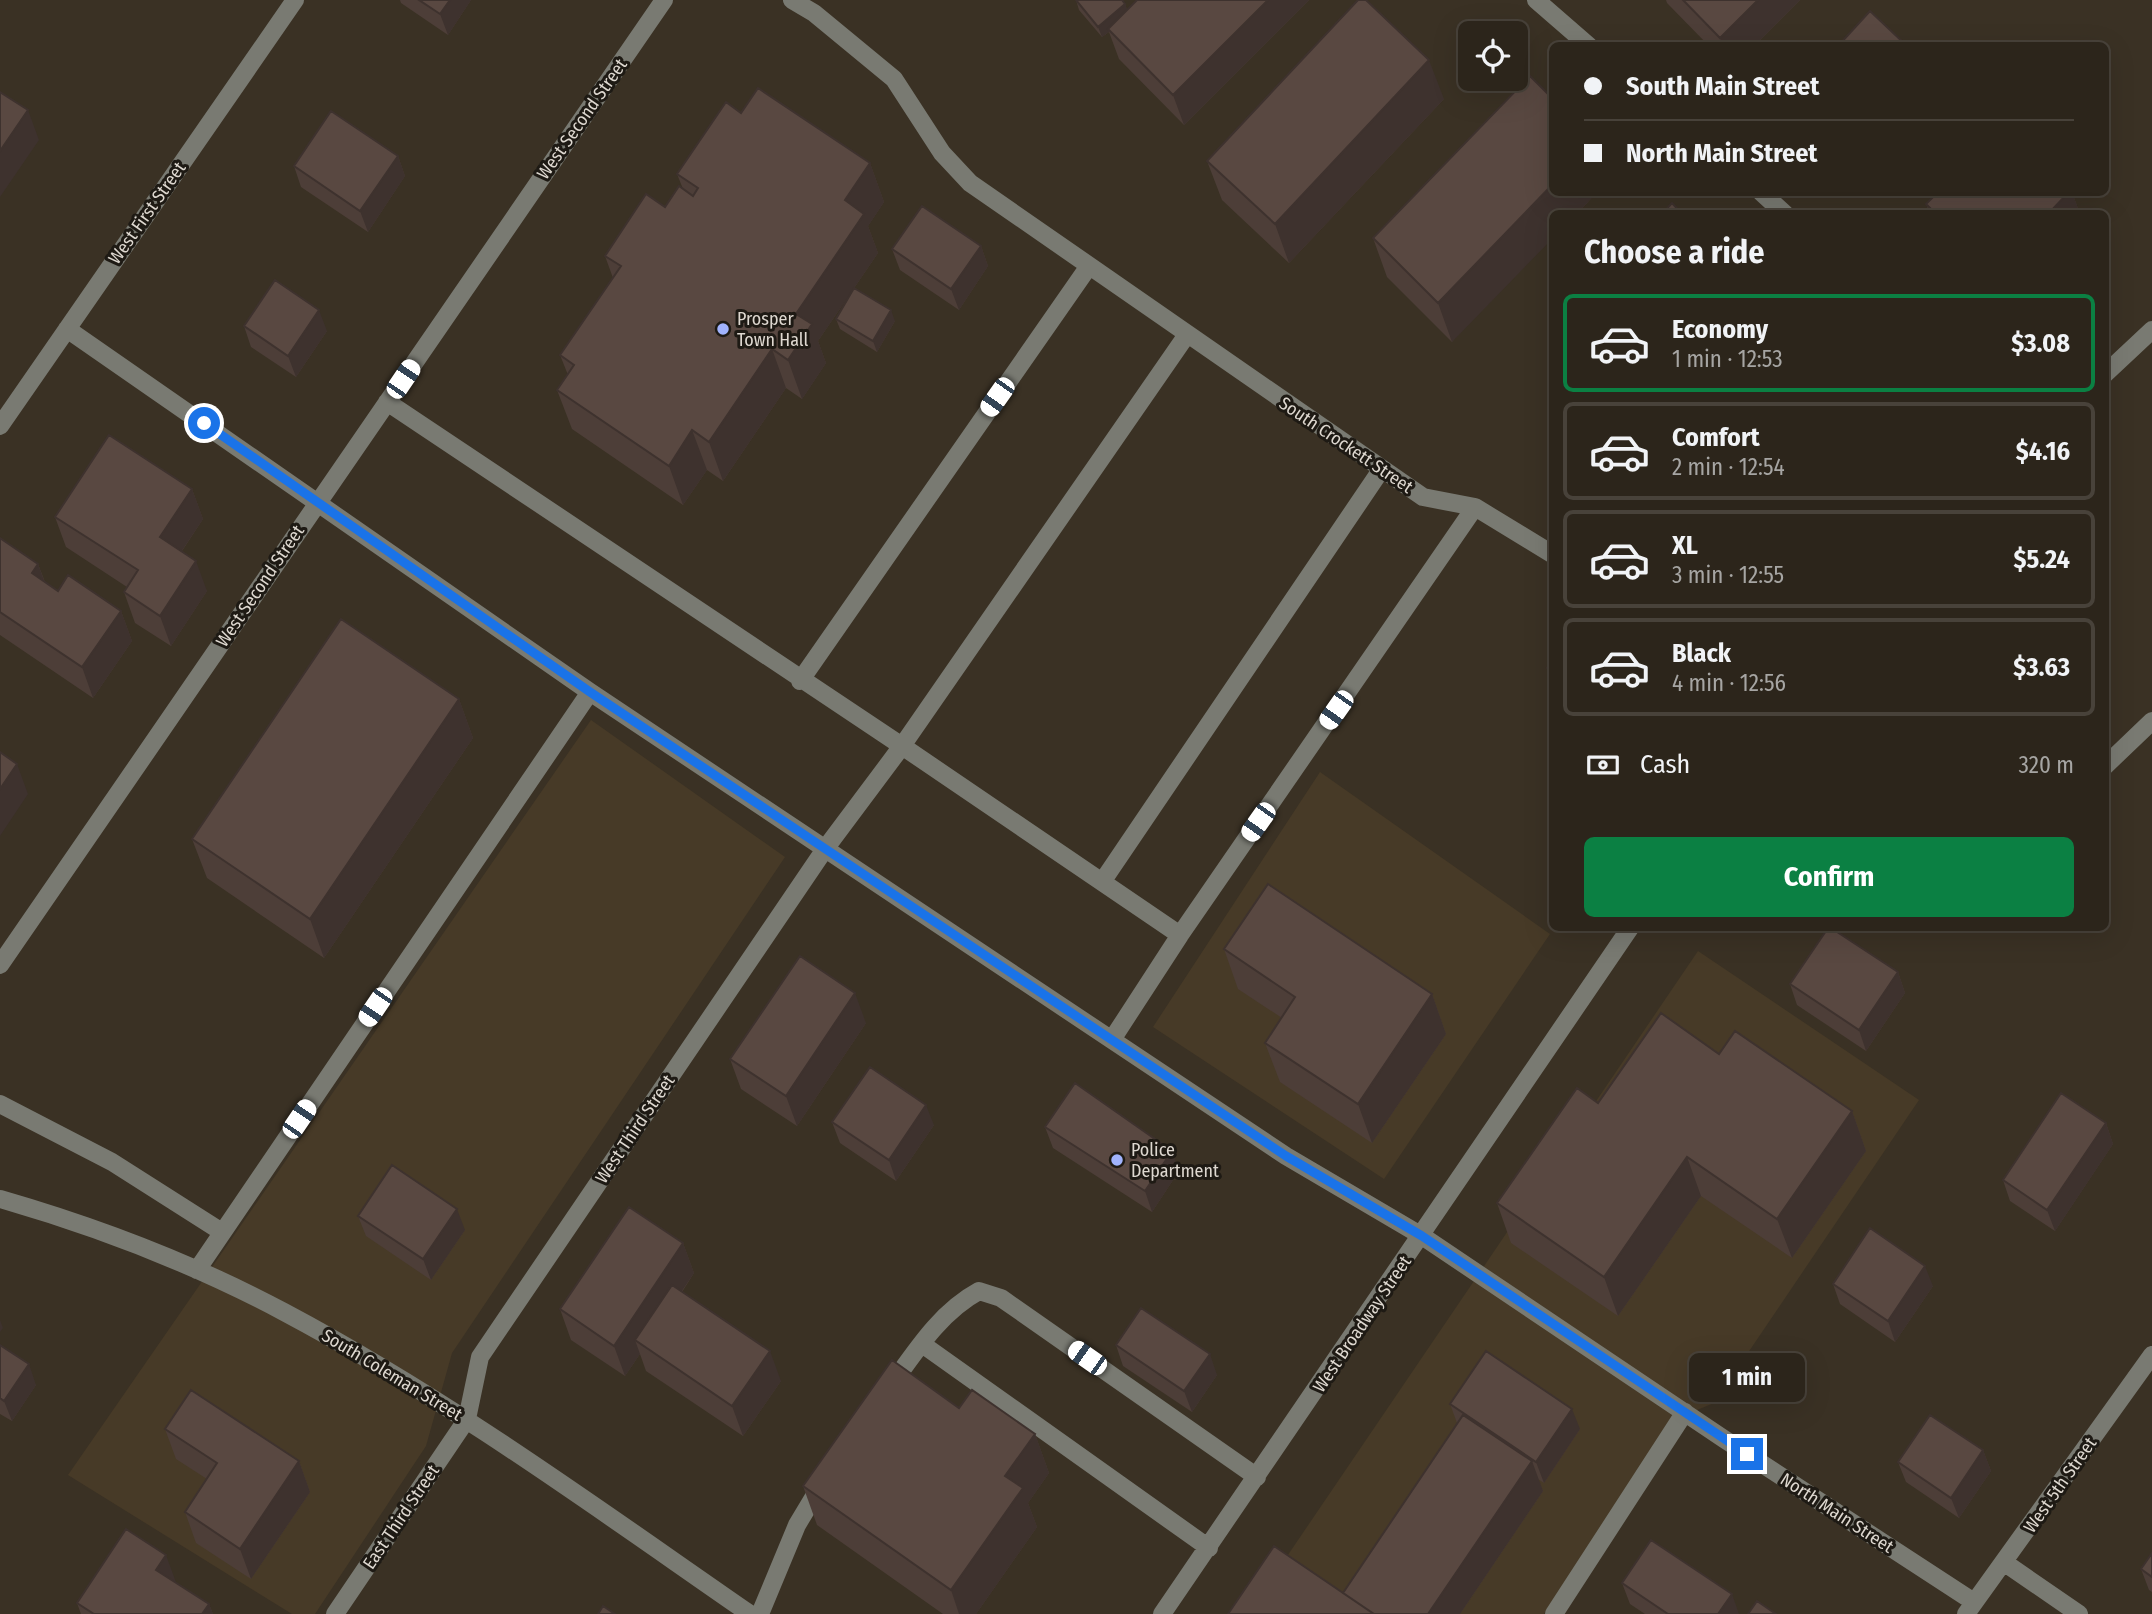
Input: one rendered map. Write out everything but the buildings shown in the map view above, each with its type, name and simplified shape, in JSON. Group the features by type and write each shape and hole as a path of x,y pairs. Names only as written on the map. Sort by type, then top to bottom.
{"street":[{"name":"West First Street","path":"0,426 295,0"},
{"name":"West Second Street","path":"0,965 664,0"},
{"name":"South Crockett Street","path":"792,0 814,13 894,79 943,153 970,183 1423,497 1475,507 1549,552"},
{"path":"1536,0 1584,42"},
{"path":"1765,196 1781,210"},
{"path":"800,681 1089,266"},
{"name":"North Main Street","path":"67,328 590,692 1113,1038 1286,1156 1422,1236 1970,1608"},
{"path":"2109,370 2152,330"},
{"name":"West Third Street","path":"467,1419 480,1357 825,849 902,746 1186,335"},
{"path":"387,402 1180,934"},
{"path":"1102,882 1381,470"},
{"path":"1113,1038 1180,934 1475,507"},
{"path":"197,1270 590,692"},
{"path":"2109,762 2152,721"},
{"name":"West Broadway Street","path":"1162,1614 1628,931"},
{"path":"0,1104 112,1162 222,1232"},
{"name":"South Coleman Street","path":"0,1199 197,1270 283,1311 467,1419 750,1614"},
{"path":"877,1405 922,1344 960,1301 979,1291 1001,1298 1257,1478"},
{"path":"922,1344 1209,1548"},
{"name":"West 5th Street","path":"1970,1608 2005,1563 2152,1355"},
{"path":"1554,1614 1685,1412"},
{"name":"East Third Street","path":"335,1614 467,1419"},
{"path":"760,1614 797,1525 832,1467"},
{"path":"2005,1563 2079,1614"}],"shaded area":[{"path":"591,720 785,857 452,1353 426,1446 315,1614 292,1614 68,1475"},
{"path":"1320,772 1550,934 1384,1179 1153,1027"},
{"path":"1698,951 1919,1100 1714,1403 1670,1421 1544,1614 1334,1614 1275,1574"}],"place":[{"name":"Prosper Town Hall","path":"723,329"},
{"name":"Police Department","path":"1117,1160"}],"route":[{"path":"204,423 590,692 804,835 1113,1038 1286,1156 1422,1236 1747,1454"}]}
